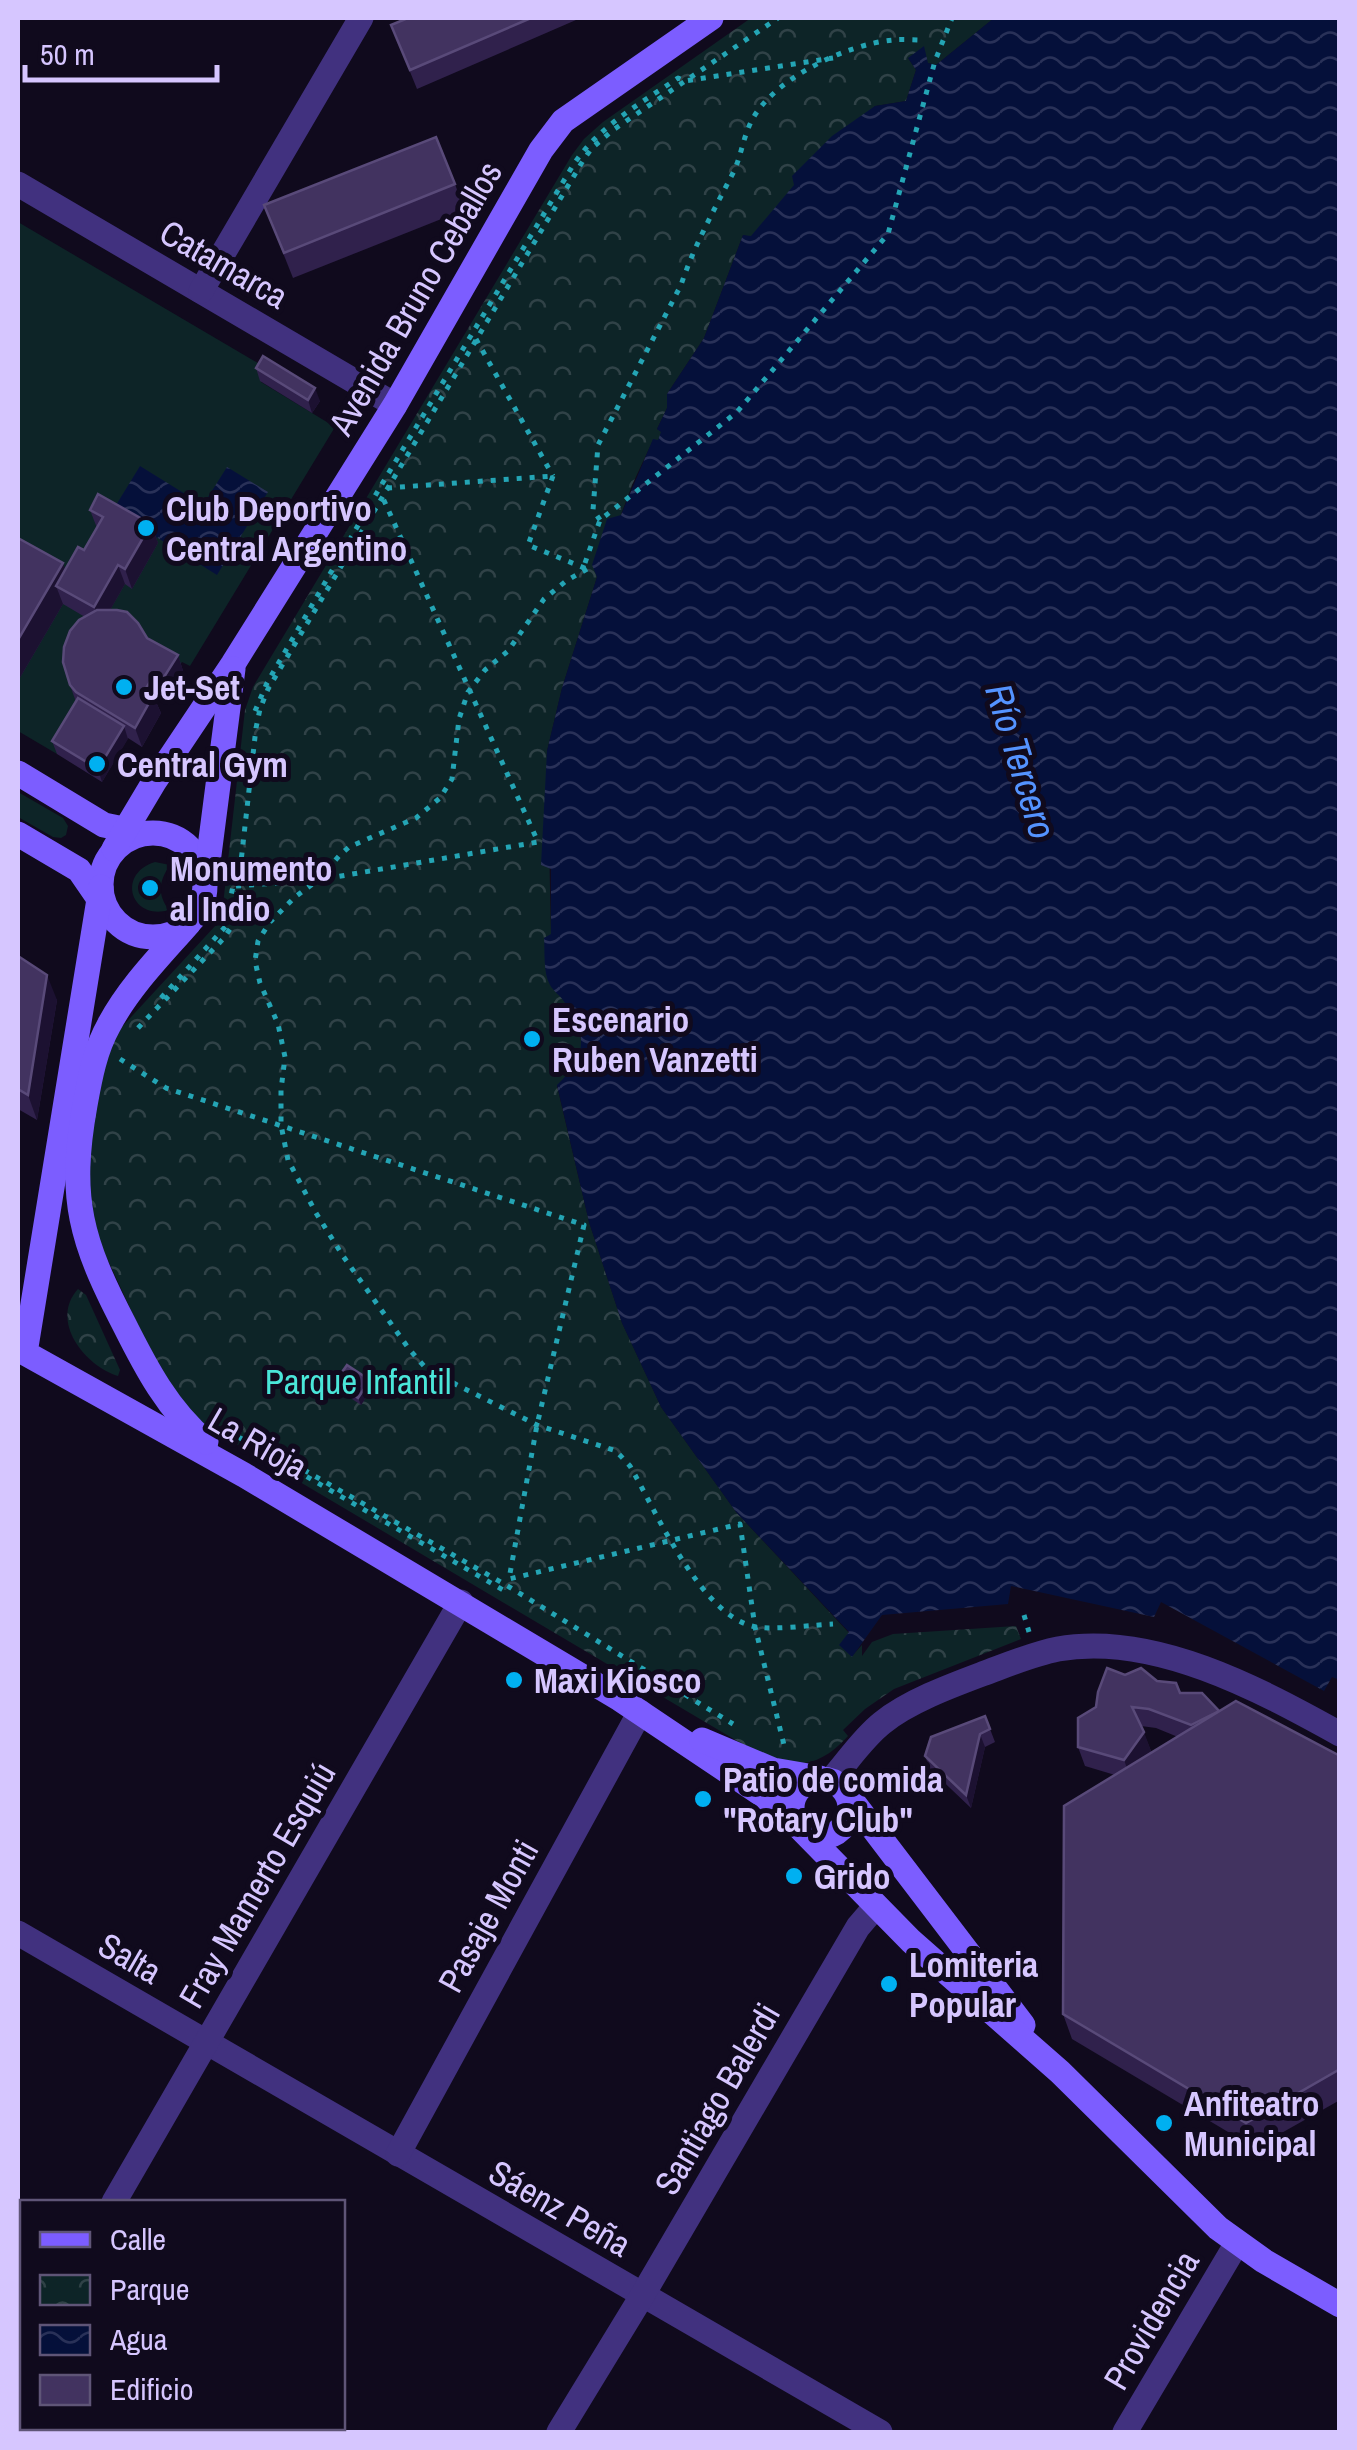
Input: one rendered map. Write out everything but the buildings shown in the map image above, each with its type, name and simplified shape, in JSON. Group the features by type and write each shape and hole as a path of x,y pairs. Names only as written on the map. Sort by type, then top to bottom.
{"main road":[{"name":"Avenida Bruno Ceballos","path":"128,837 154,782 234,664 395,405 542,150 563,121 711,18"},
{"name":"Avenida Bruno Ceballos","path":"205,882 234,664"},
{"path":"18,774 128,837 168,834 198,858 205,882 198,911 124,1001 99,1046 80,1134 78,1206 95,1264 171,1408 244,1474"},
{"path":"18,834 79,870 114,920 125,929 138,935 164,936 189,923"},
{"path":"20,1356 102,898 102,874 106,860 128,837"},
{"name":"La Rioja","path":"20,1356 244,1474 640,1712"},
{"path":"640,1712 755,1764 832,1784 1060,2072"},
{"path":"640,1712 763,1795 799,1827 911,1941 1060,2072 1218,2228 1340,2305"},
{"path":"811,1780 832,1784 849,1814 839,1830 821,1837 799,1827 791,1807 797,1790 811,1780"}],"street":[{"path":"201,291 361,18"},
{"name":"Catamarca","path":"18,184 395,405"},
{"name":"Fray Mamerto Esquiú","path":"115,2200 461,1602"},
{"path":"832,1784 871,1733 902,1710 966,1680 1036,1655 1082,1646 1130,1648 1174,1660 1241,1684 1340,1734"},
{"name":"Pasaje Monti","path":"398,2154 640,1712"},
{"name":"Santiago Balerdi","path":"559,2432 858,1926 876,1906"},
{"name":"Salta","path":"18,1932 206,2044"},
{"name":"Sáenz Peña","path":"206,2044 880,2432"},
{"name":"Providencia","path":"1125,2432 1237,2243"}],"path":[{"path":"685,82 778,18"},
{"path":"585,562 600,520 737,412 888,234 934,61 952,18"},
{"path":"129,1034 224,938 234,918 256,728 264,697 578,156 609,125 678,78 685,82 833,58 882,42 924,40"},
{"path":"600,520 593,510 598,445 681,285 737,164 750,124 777,89 833,58"},
{"path":"474,334 553,476 528,545 588,569 566,580 544,599 508,651 484,670 468,692 459,718 452,780 440,798 416,818 349,847 318,880 282,908 258,941 257,972 278,1024 285,1056 281,1125 288,1160 343,1256 424,1366 537,1426 616,1451 630,1466 695,1579 713,1603 734,1618 755,1626 834,1624"},
{"path":"382,491 553,476"},
{"path":"235,886 318,880 538,842 468,692 382,491"},
{"path":"123,1047 114,1060 166,1088 584,1225 537,1426 509,1579 740,1524 755,1626 782,1748 788,1756"},
{"path":"503,1590 218,1423 506,1585 744,1730"}],"green space":[{"name":"Parque Infantil","path":"751,18 994,18 936,65 908,58 916,70 906,101 875,106 795,185 751,237 743,235 704,338 667,394 667,408 657,429 662,432 658,441 653,440 633,483 597,577 547,751 551,935 562,998 574,1015 581,1039 576,1065 557,1086 589,1222 622,1323 661,1407 736,1512 849,1633 852,1656 862,1645 862,1656 872,1642 893,1634 1016,1626 1021,1639 894,1689 843,1730 848,1736 836,1748 801,1763 749,1748 192,1418 150,1351 99,1241 84,1196 101,1066 120,1029 217,924 223,905 245,710 253,687 572,155 603,122"},
{"name":"Club Deportivo Central Argentino","path":"18,222 268,369 261,382 335,427 190,666 182,662 177,670 70,681 83,711 57,754 18,731"},
{"path":"18,792 63,818 68,826 66,835 53,837 18,817"},
{"path":"155,862 170,865 161,888 169,910 156,912 138,903 132,885 143,868"},
{"path":"78,1289 86,1295 120,1370 118,1376 83,1353 69,1328 70,1302"}],"water":[{"name":"Río Tercero","path":"994,18 1339,18 1340,1680 1332,1677 1324,1691 1161,1602 1154,1617 1011,1586 1008,1604 882,1615 852,1657 839,1645 849,1632 736,1512 661,1407 622,1323 589,1222 557,1085 579,1056 581,1036 573,1015 550,985 545,969 544,938 551,934 551,869 541,865 547,751 597,577 592,565 607,519 621,515 653,439 658,440 661,432 657,429 667,408 667,394 704,338 743,235 751,236 794,185 792,176 832,136 875,106 906,101 916,70 908,58 924,46 928,63 936,65"},
{"path":"140,466 203,505 227,467 268,492 217,575 113,510"}],"place":[{"name":"Club Deportivo Central Argentino","path":"146,528"},
{"name":"Jet-Set","path":"124,687"},
{"name":"Central Gym","path":"97,764"},
{"name":"Monumento al Indio","path":"150,888"},
{"name":"Escenario Ruben Vanzetti","path":"532,1039"},
{"name":"Maxi Kiosco","path":"514,1680"},
{"name":"Patio de comida \"Rotary Club\"","path":"703,1799"},
{"name":"Grido","path":"794,1876"},
{"name":"Lomiteria Popular","path":"889,1984"},
{"name":"Anfiteatro Municipal","path":"1164,2123"}]}
